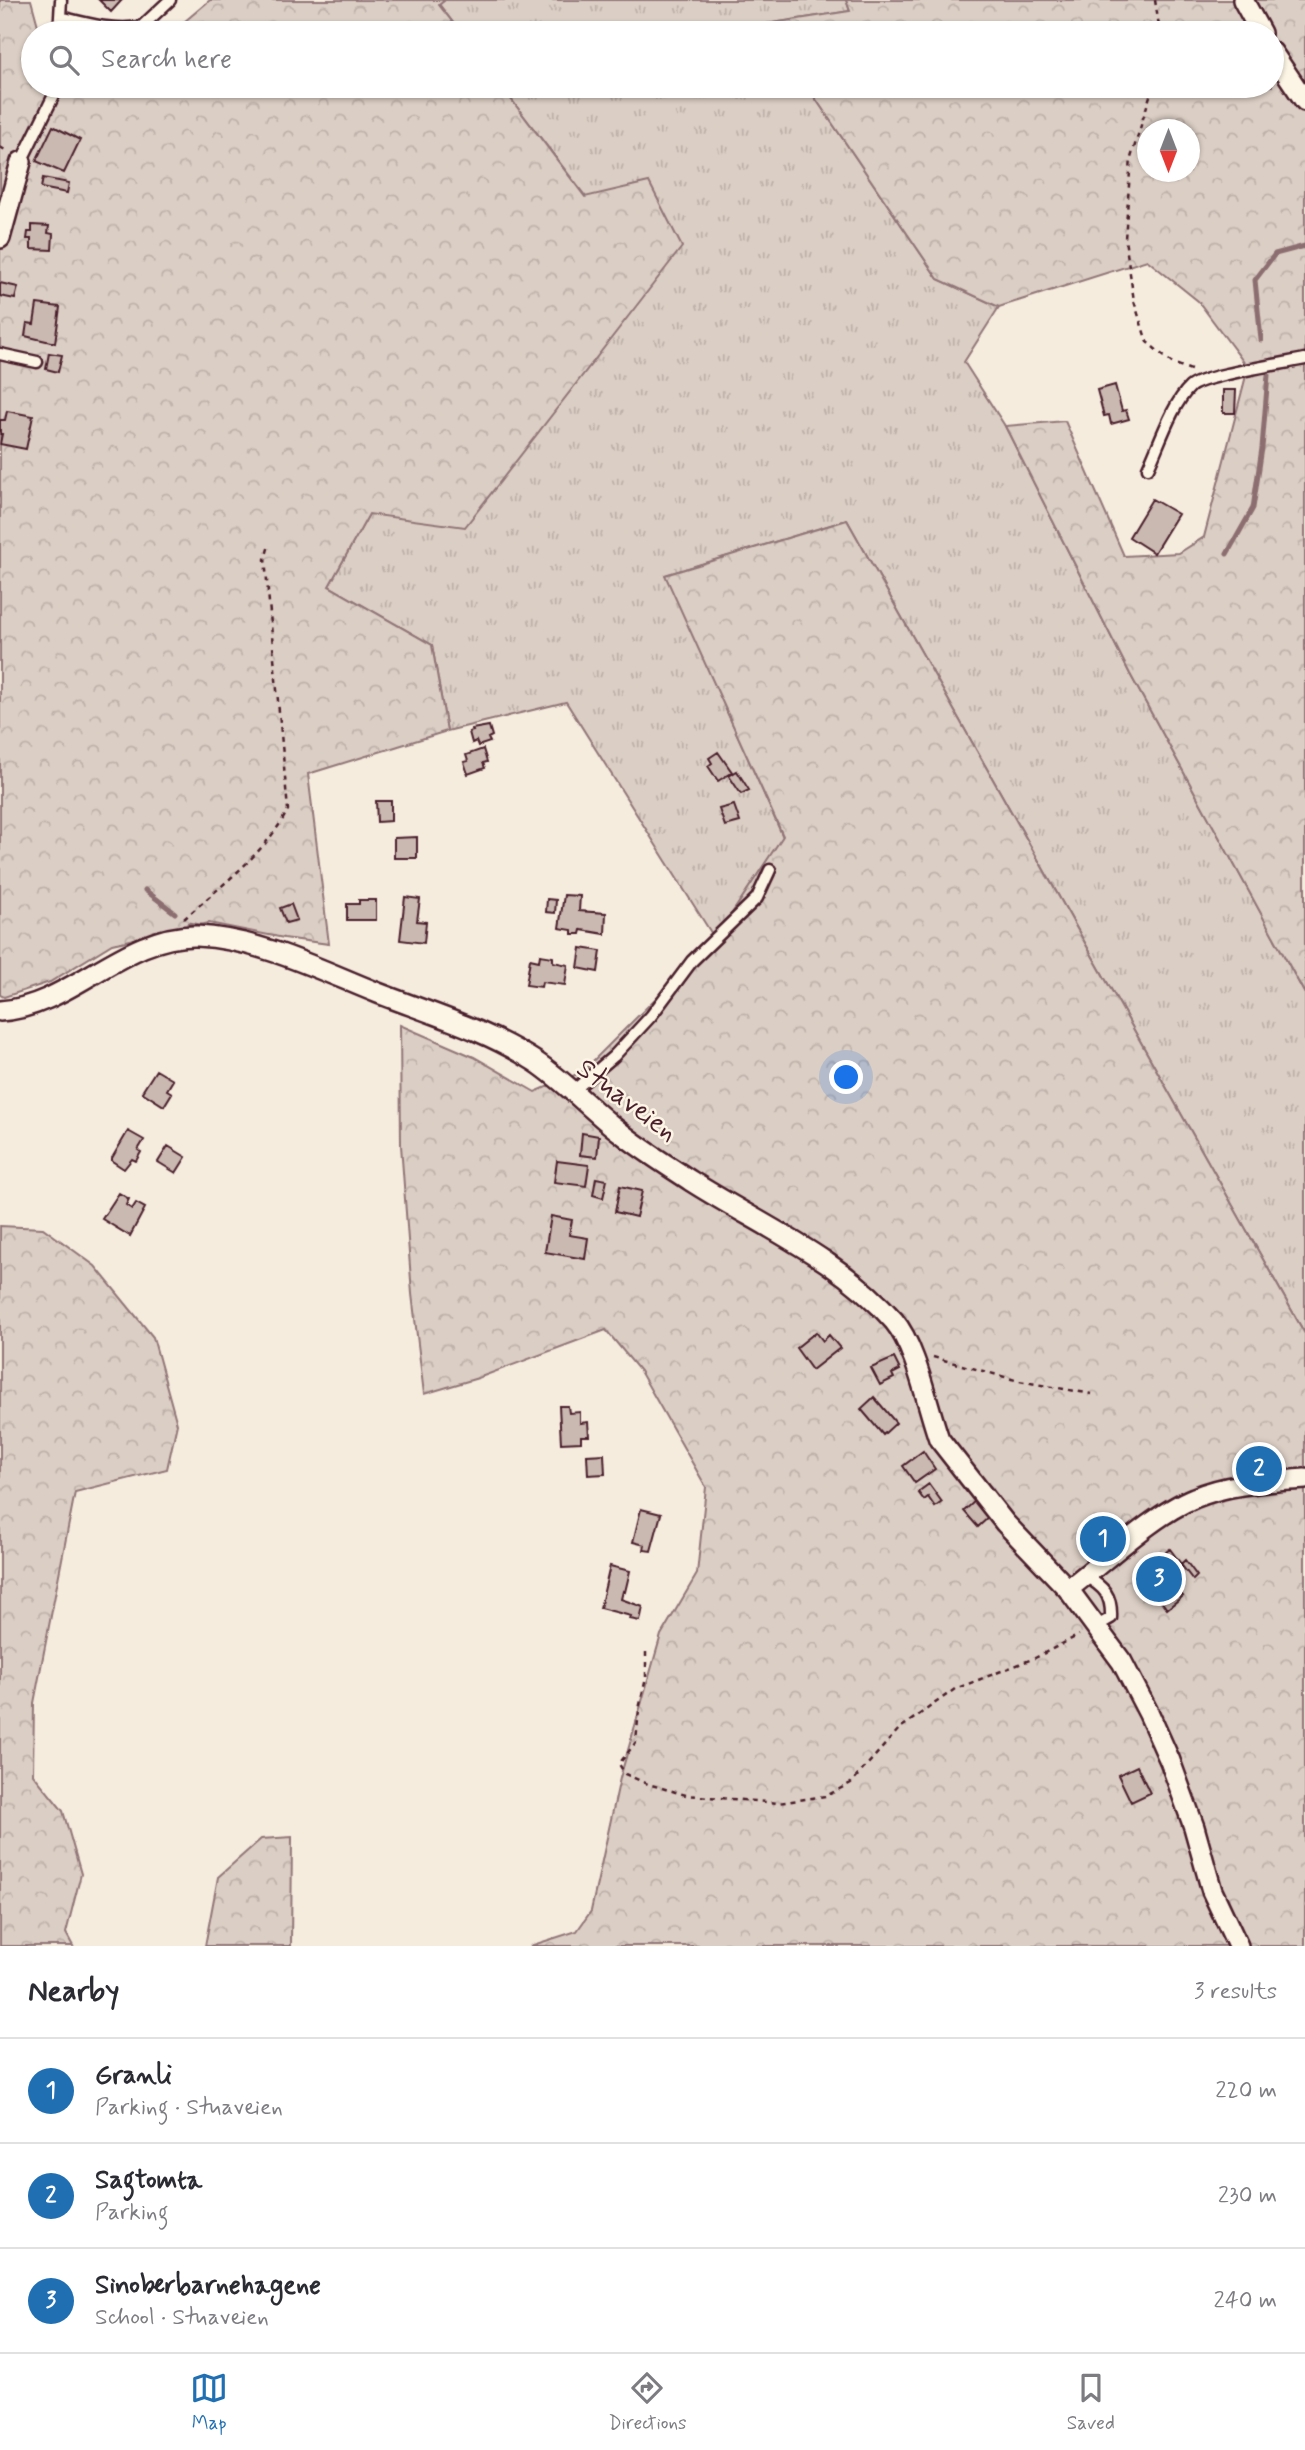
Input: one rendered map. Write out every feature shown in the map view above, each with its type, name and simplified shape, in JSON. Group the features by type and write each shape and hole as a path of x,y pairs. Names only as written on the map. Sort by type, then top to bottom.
{"street":[{"path":"1243,0 1254,21"},
{"path":"1284,70 1305,101"},
{"path":"0,238 21,162"},
{"name":"Stuaveien","path":"0,1011 31,1005 128,954 176,938 196,936 281,954 496,1038 538,1064 621,1134 690,1180 836,1269 870,1296 895,1323 910,1350 939,1439 1005,1523 1068,1589 1122,1662 1159,1738 1194,1827 1212,1891 1238,1946"},
{"path":"1068,1589 1160,1518 1194,1498 1239,1485 1305,1479"}],"lane":[{"path":"60,21 61,0"},
{"path":"148,21 170,0"},
{"path":"60,17 76,21"},
{"path":"21,162 51,98"},
{"path":"0,354 37,362"},
{"path":"1148,468 1176,407 1191,386 1212,378 1305,359"},
{"path":"572,1093 614,1056 651,1016 692,961 757,898 770,870"},
{"path":"1085,1576 1104,1586 1112,1603 1111,1618 1094,1627"}],"path":[{"path":"1155,0 1158,21"},
{"path":"1149,98 1131,158 1125,239 1134,301 1147,342 1172,363 1212,378"},
{"path":"176,938 181,922 244,866 279,827 288,810 265,559 269,545"},
{"path":"910,1350 1019,1381 1093,1394"},
{"path":"646,1652 646,1678 639,1709 636,1742 619,1764 625,1773 648,1784 687,1795 778,1803 826,1796 851,1783 899,1729 955,1689 1035,1658 1094,1627"}],"green space":[{"path":"0,0 31,0 37,21 21,21 21,98 510,98 585,197 649,182 682,247 465,527 369,514 329,586 432,645 447,731 308,774 329,944 209,923 112,944 50,982 4,997 0,995"},
{"path":"210,0 445,0 439,5 452,21 185,21"},
{"path":"445,0 846,0 850,11 785,21 452,21 439,4"},
{"path":"846,0 1305,0 1305,994 1130,674 1005,426 1065,421 1124,556 1179,553 1204,537 1248,368 1198,301 1147,260 999,307 938,279 815,98 1284,98 1284,21 785,21 850,11"},
{"path":"510,98 815,98 938,279 999,307 964,362 1005,426 1130,674 1305,994 1305,1334 847,520 666,575 783,837 715,939 566,702 447,731 432,645 329,586 369,514 586,197"},
{"path":"847,520 1305,1334 1305,1946 530,1946 577,1931 591,1911 620,1778 661,1635 697,1574 706,1487 640,1371 606,1330 478,1378 424,1394 412,1294 401,1145 400,1025 474,1057 535,1092 582,1072 715,939 783,836 665,575"},
{"path":"0,1226 43,1228 95,1266 153,1337 177,1424 167,1469 75,1492 34,1703 33,1774 63,1811 81,1874 66,1933 73,1946 0,1946"},
{"path":"292,1837 291,1946 205,1946 218,1877 261,1839"}],"building":[{"path":"99,0 122,0 111,12"},
{"path":"53,126 80,140 64,173 36,161"},
{"path":"43,178 69,183 67,193 41,188"},
{"path":"32,225 49,226 48,233 53,234 52,250 31,249 31,239 27,239 28,232 32,232"},
{"path":"0,283 18,287 15,299 0,296"},
{"path":"37,304 60,307 55,343 25,336 27,323 34,324"},
{"path":"49,353 62,355 58,372 46,369"},
{"path":"1115,385 1122,411 1126,410 1129,419 1111,424 1109,415 1104,416 1097,390"},
{"path":"1223,390 1236,390 1235,413 1223,413"},
{"path":"7,411 33,416 26,449 0,444 0,420 5,420"},
{"path":"1152,499 1178,514 1154,553 1129,537"},
{"path":"489,726 492,736 488,738 490,742 478,746 476,741 472,743 469,732 473,731 472,729"},
{"path":"483,749 487,762 483,763 485,768 468,774 464,762 468,761 466,755"},
{"path":"718,752 732,772 718,781 708,766 712,763 709,758"},
{"path":"737,771 749,790 741,794 729,776"},
{"path":"376,801 391,801 391,821 377,822"},
{"path":"734,805 740,822 725,826 719,809"},
{"path":"417,837 417,858 394,858 394,838"},
{"path":"564,895 580,896 579,911 606,913 605,934 581,930 580,934 572,934 572,930 559,928"},
{"path":"405,897 420,899 417,921 426,922 424,943 400,940"},
{"path":"547,899 556,900 555,913 546,912"},
{"path":"359,900 376,900 376,920 347,920 347,904 359,904"},
{"path":"291,904 297,920 286,923 280,908"},
{"path":"581,948 601,951 598,972 578,968"},
{"path":"540,955 553,957 553,962 568,965 565,985 542,982 541,987 526,985 530,959 539,961"},
{"path":"156,1070 173,1080 167,1090 172,1093 164,1106 142,1092"},
{"path":"128,1131 144,1140 136,1161 132,1159 124,1169 112,1161 112,1158"},
{"path":"582,1133 599,1136 597,1157 580,1155"},
{"path":"168,1146 186,1157 176,1173 158,1162"},
{"path":"557,1161 589,1165 586,1186 554,1182"},
{"path":"596,1178 607,1180 603,1198 593,1195"},
{"path":"620,1186 642,1191 636,1217 615,1212"},
{"path":"119,1193 129,1199 126,1205 132,1209 136,1203 145,1208 130,1236 102,1219"},
{"path":"551,1216 572,1220 569,1235 588,1238 585,1259 545,1252"},
{"path":"816,1332 823,1341 829,1335 840,1348 812,1370 796,1348"},
{"path":"894,1358 900,1370 892,1374 894,1378 880,1385 871,1368"},
{"path":"874,1397 896,1423 883,1435 861,1409"},
{"path":"559,1406 568,1406 569,1413 580,1412 580,1423 588,1422 589,1436 581,1436 581,1442 561,1443"},
{"path":"923,1451 935,1469 915,1483 903,1466"},
{"path":"604,1454 605,1474 588,1475 587,1455"},
{"path":"929,1484 942,1502 935,1507 928,1497 924,1500 918,1492"},
{"path":"976,1500 990,1516 978,1527 964,1511"},
{"path":"641,1509 661,1514 651,1551 644,1550 645,1545 633,1542"},
{"path":"1170,1549 1181,1564 1185,1560 1197,1576 1193,1580 1182,1566 1172,1574 1182,1587 1178,1590 1183,1596 1167,1609 1155,1593 1151,1596 1140,1582 1144,1579 1139,1573"},
{"path":"610,1566 630,1571 621,1599 643,1607 640,1621 600,1608"},
{"path":"1137,1766 1150,1793 1131,1802 1118,1775"}],"waterway":[{"path":"1261,340 1255,280 1275,254 1305,246"},
{"path":"1227,554 1253,508 1262,448 1268,375"},
{"path":"145,890 175,913"},
{"path":"189,924 216,929"}],"place":[{"name":"Sagtomta","path":"1259,1469"},
{"name":"Granli","path":"1103,1539"},
{"name":"Sinoberbarnehagene","path":"1159,1579"}]}
